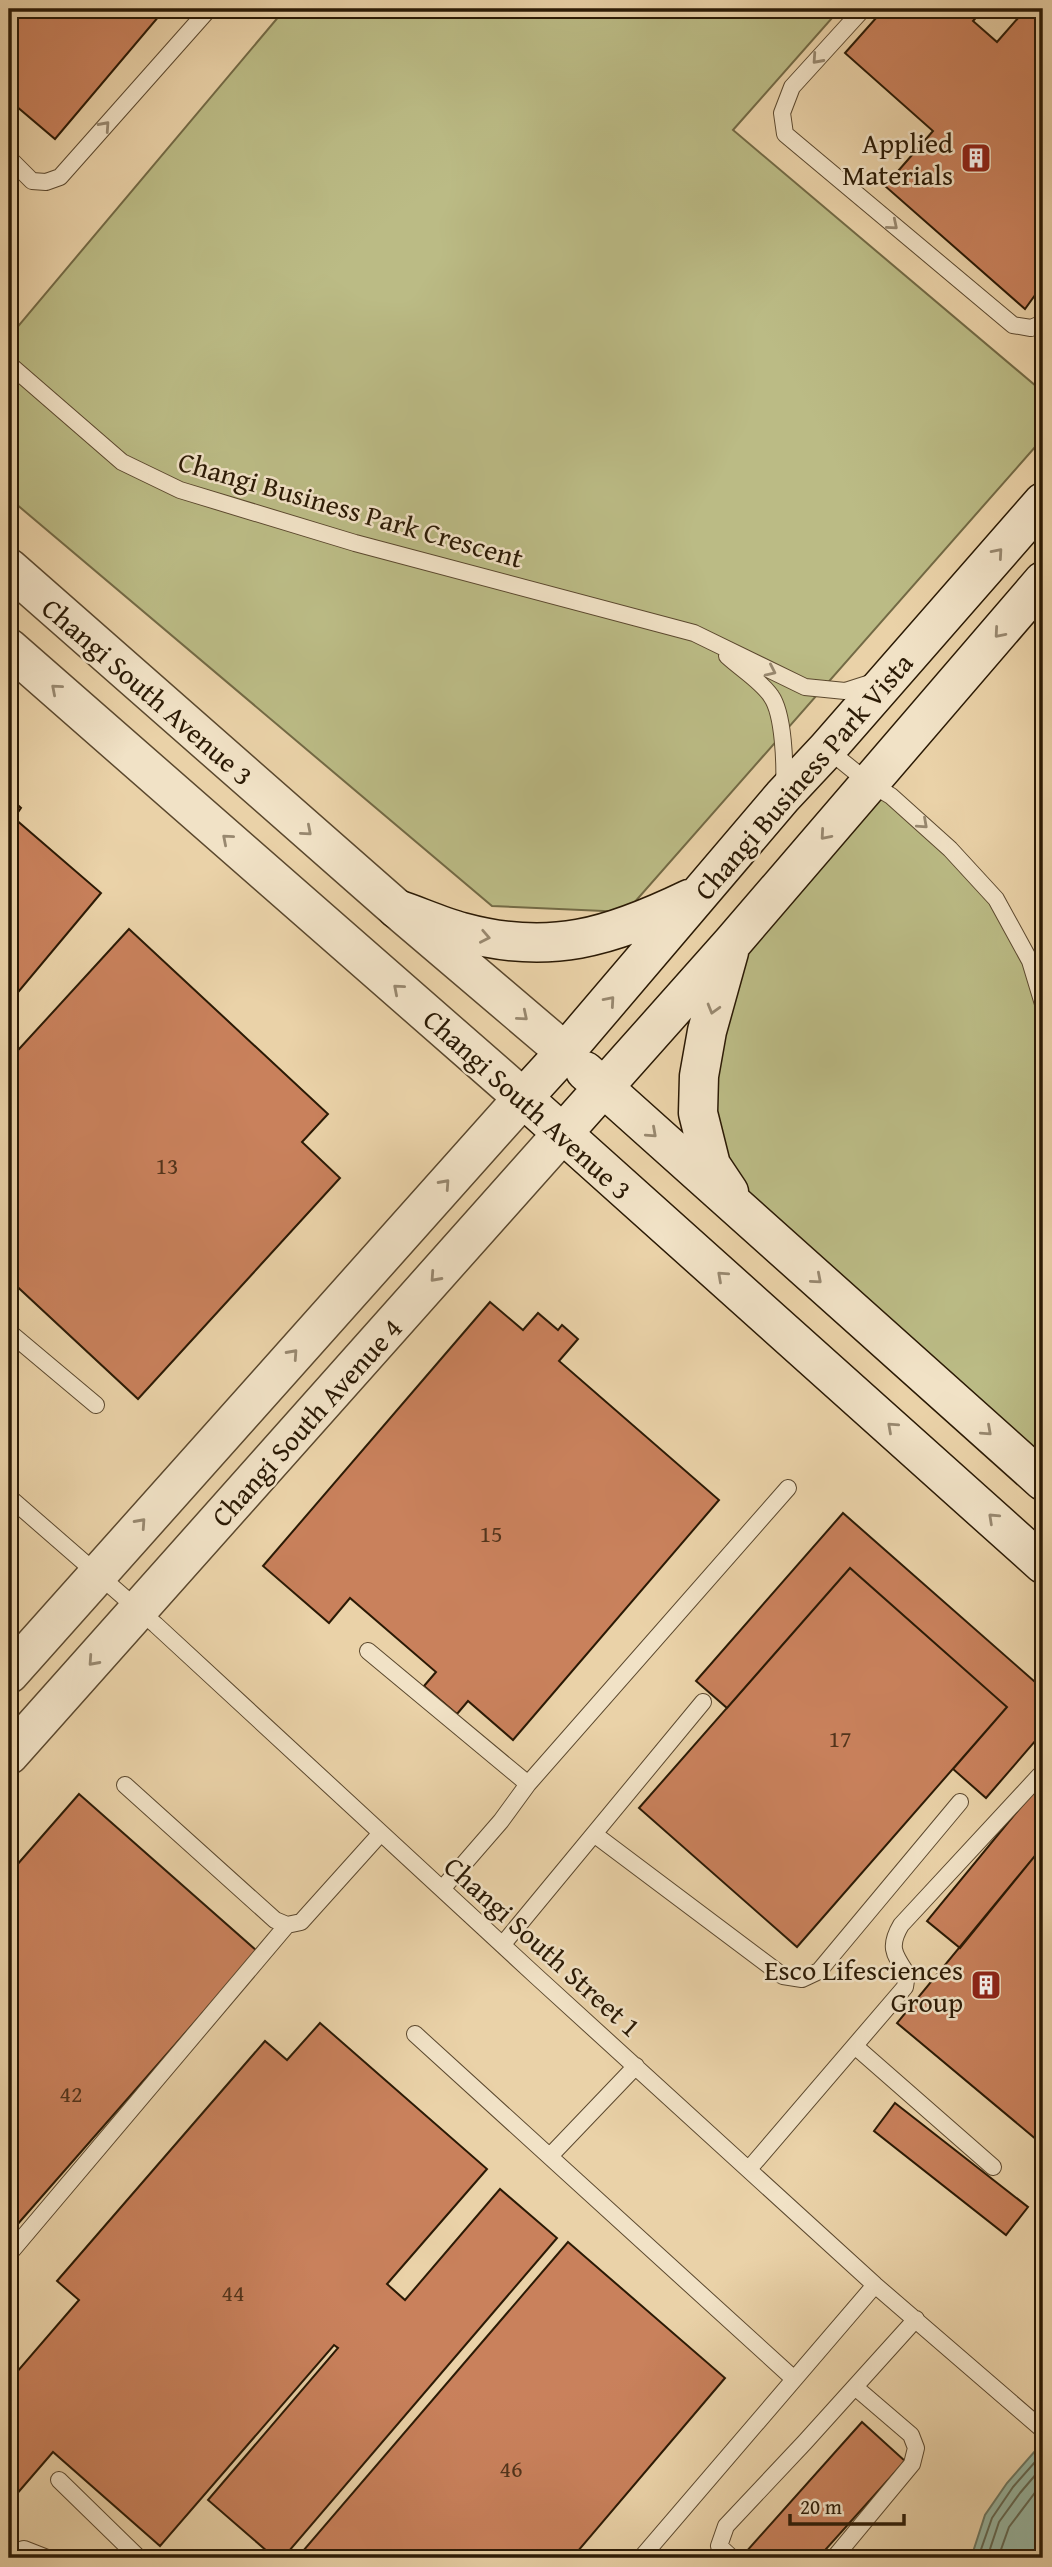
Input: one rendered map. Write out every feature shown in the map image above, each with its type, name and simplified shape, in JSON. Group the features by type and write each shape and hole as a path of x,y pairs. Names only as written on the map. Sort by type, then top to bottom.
{"main road":[{"name":"Changi Business Park Vista","path":"565,1052 783,796 1043,502"},
{"name":"Changi South Avenue 3","path":"9,568 397,909 565,1052 1043,1481"},
{"name":"Changi Business Park Vista","path":"602,1088 732,943 1043,581"},
{"name":"Changi South Avenue 3","path":"9,648 523,1098 1043,1564"},
{"path":"397,909 462,932 515,943 569,942 604,935 648,919 703,892"},
{"path":"732,943 707,1031 699,1076 698,1113 711,1166 748,1219"},
{"name":"Changi South Avenue 4","path":"9,1674 565,1052"},
{"name":"Changi South Avenue 4","path":"9,1755 602,1088"}],"lane":[{"path":"9,158 32,181 46,182 60,177 209,9"},
{"path":"863,9 792,87 782,114 785,134 1013,325 1031,328 1043,323"},
{"name":"Changi Business Park Crescent","path":"9,365 121,462 180,490 355,543 694,633 805,687 845,691 888,677"},
{"name":"Changi Business Park Crescent","path":"710,641 773,697 786,762 783,796"},
{"path":"827,749 869,783 891,796 950,849 996,899 1030,961 1043,1004"},
{"path":"9,1332 96,1405"},
{"path":"442,1889 501,1821 528,1784 788,1488"},
{"name":"Changi South Street 1","path":"9,1497 138,1610 875,2285 1043,2429"},
{"path":"368,1651 528,1784"},
{"path":"503,1944 703,1702"},
{"path":"749,2169 905,1987 907,1973 894,1954 893,1938 901,1926 1040,1775"},
{"path":"125,1784 275,1920 288,1925 300,1922 381,1833"},
{"path":"594,1834 782,1976 802,1979 819,1971 960,1802"},
{"path":"9,2254 288,1925"},
{"path":"415,2034 794,2379"},
{"path":"856,2047 993,2168"},
{"path":"550,2156 636,2066"},
{"path":"641,2558 875,2285"},
{"path":"732,2558 719,2546 726,2526 916,2319"},
{"path":"834,2558 912,2464 916,2448 911,2435 855,2387"},
{"path":"59,2480 139,2558"},
{"path":"9,2553 24,2549 47,2558"}],"green space":[{"path":"285,9 840,9 733,130 1043,392 1043,438 626,912 492,906 9,498 9,337"},
{"path":"869,784 995,899 1043,1008 1043,1479 748,1217 699,1113 732,943"}],"water":[{"path":"1043,2442 1043,2558 971,2558 985,2515 1007,2483"}],"building":[{"path":"9,9 165,9 55,139 9,100"},
{"name":"Applied Materials","path":"884,9 984,9 973,21 997,42 1026,9 1043,9 1043,284 1025,309 885,186 933,131 845,53"},
{"path":"9,797 21,808 14,818 101,893 9,1003"},
{"path":"129,929 328,1114 302,1142 340,1178 138,1399 9,1279 9,1060"},
{"path":"490,1302 523,1330 538,1313 558,1330 562,1325 578,1339 559,1361 719,1500 513,1740 468,1701 457,1714 424,1686 436,1672 350,1598 329,1623 263,1566"},
{"path":"843,1513 1043,1689 1043,1732 986,1798 953,1769 1007,1707 850,1568 727,1708 696,1681"},
{"path":"850,1568 1007,1707 797,1947 639,1808"},
{"path":"1043,1780 1043,1846 960,1948 927,1921"},
{"path":"79,1794 257,1951 9,2234 9,1874"},
{"name":"Esco Lifesciences Group","path":"1043,1846 1043,2145 897,2023"},
{"path":"320,2023 487,2169 387,2284 405,2300 500,2189 557,2238 283,2558 275,2558 208,2500 338,2348 334,2345 160,2546 53,2452 9,2503 9,2381 79,2300 57,2281 265,2041 287,2060"},
{"path":"895,2103 1028,2207 1006,2235 874,2131"},
{"path":"568,2242 725,2378 572,2558 297,2558"},
{"path":"862,2422 905,2461 818,2558 752,2558 745,2553"}],"place":[{"name":"Applied Materials","path":"976,158"},
{"name":"Esco Lifesciences Group","path":"986,1985"}]}
